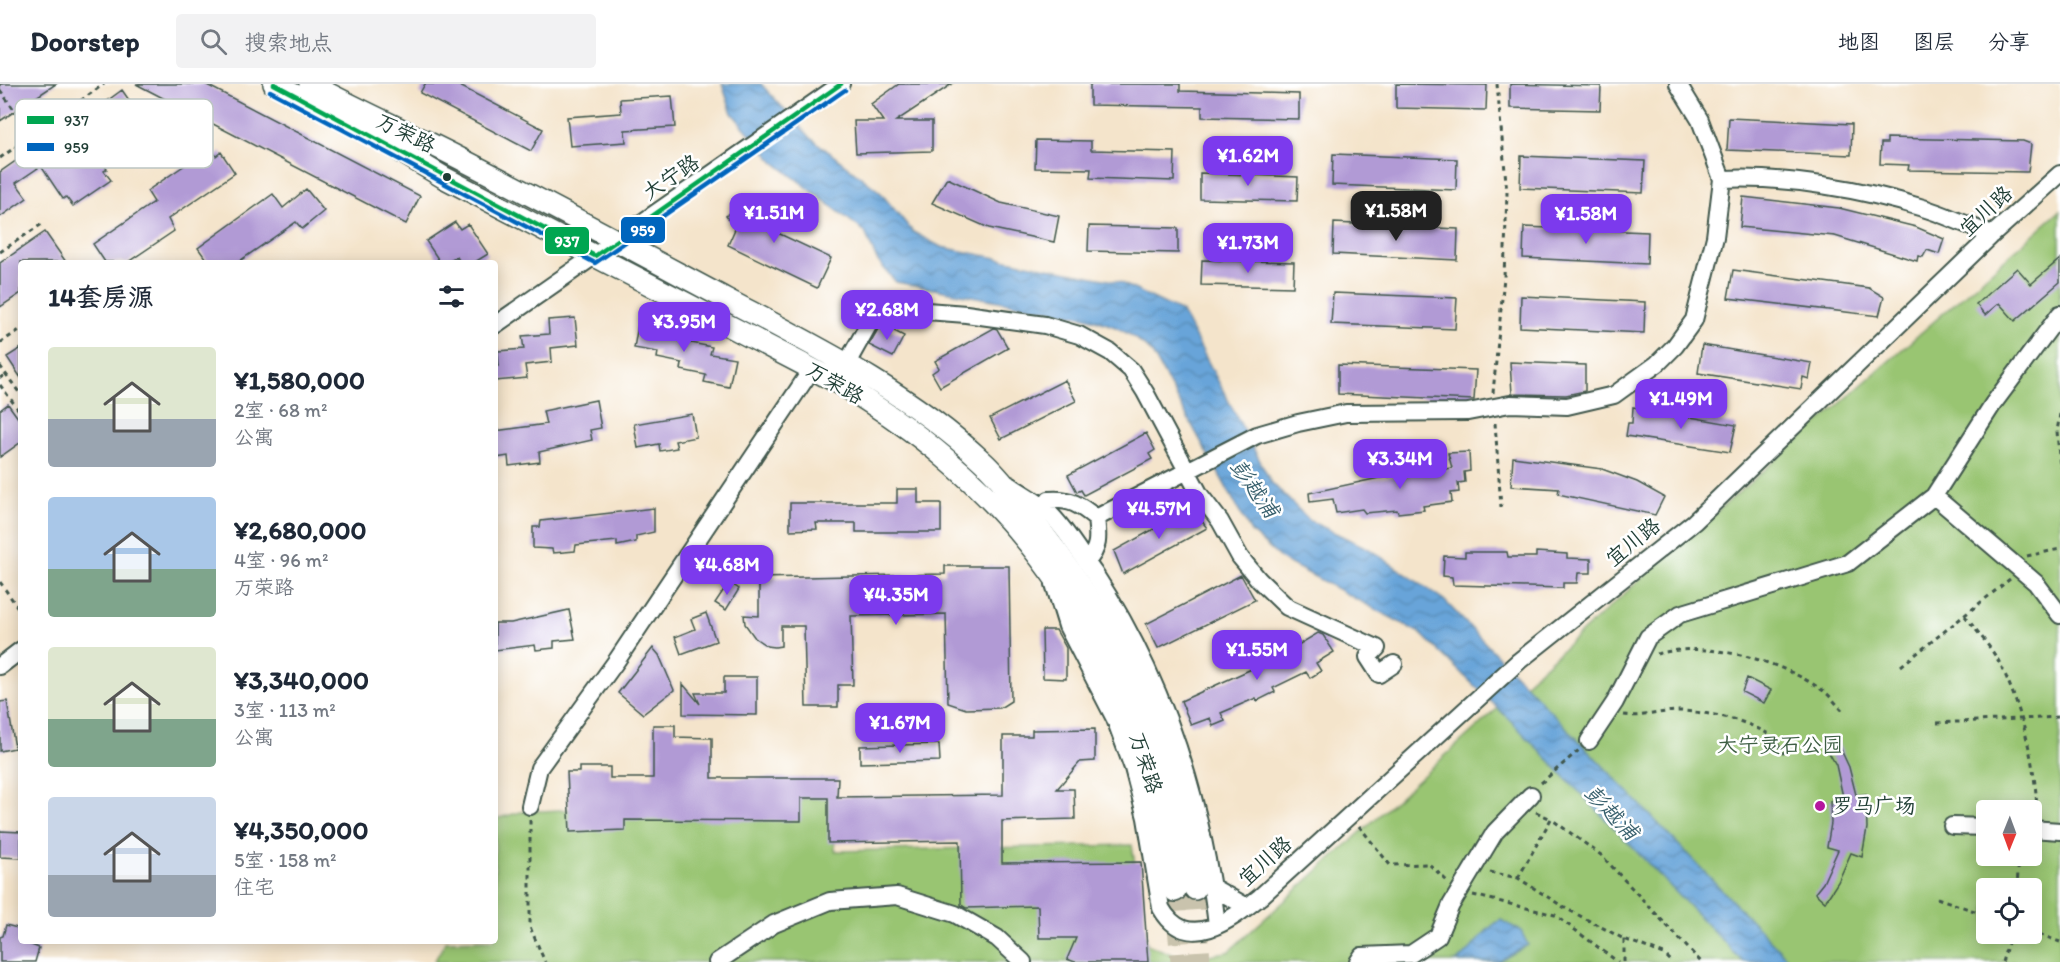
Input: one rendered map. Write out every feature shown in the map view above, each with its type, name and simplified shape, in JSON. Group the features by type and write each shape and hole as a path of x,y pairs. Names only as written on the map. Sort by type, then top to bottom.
{"main road":[{"name":"万荣路","path":"274,84 812,369 897,420 946,458 991,502 1051,574 1108,666 1130,713 1162,814 1194,889"},
{"name":"万荣路","path":"310,84 617,241 847,363 909,402 967,447 999,478 1067,563 1125,657 1166,758 1181,810 1194,889"}],"street":[{"name":"大宁路","path":"498,323 743,155 841,84"},
{"path":"1096,518 1257,435 1346,413 1468,412 1510,404 1567,406 1614,395 1657,364 1675,346 1694,320 1715,237 1722,179 1700,120 1678,84"},
{"name":"宜川路","path":"1217,926 1247,907 1519,661 1694,522 1992,235 2060,174"},
{"path":"1722,179 1764,179 1873,195 1924,208 1992,235"},
{"path":"847,363 875,313 887,308 966,314 1045,326 1079,335 1110,352 1131,370 1145,392 1186,471 1200,495 1220,521 1240,557 1287,607 1377,648 1368,657 1380,674 1394,664"},
{"path":"1589,741 1608,713 1648,637 1680,614 1848,563 1934,496 1993,404 2060,314"},
{"path":"530,806 539,768 617,660 812,369"},
{"path":"999,478 1044,508 1086,562 1123,621 1163,701 1182,754 1197,807 1194,889 1217,926 1189,931 1177,928 1168,921 1161,908 1146,818 1132,768 1110,710 1066,626 1051,574"},
{"path":"1934,496 2036,583 2060,615"},
{"path":"1044,508 1049,500 1063,499 1078,504 1096,518 1098,544 1095,553 1086,562"},
{"path":"0,666 18,654"},
{"path":"1358,962 1362,956 1411,954 1438,936 1458,892 1495,832 1531,795"},
{"path":"1952,826 1976,827"},
{"path":"2042,830 2060,831"},
{"path":"1194,889 1247,907"},
{"path":"717,962 774,924 830,901 897,896 955,914 998,938 1023,962"}],"path":[{"path":"83,99 104,84"},
{"path":"1497,84 1507,193 1504,277 1491,408 1498,451 1497,482 1501,507"},
{"path":"0,90 15,111"},
{"path":"0,158 15,147"},
{"path":"0,252 42,224"},
{"path":"0,343 18,330"},
{"path":"0,366 18,391"},
{"path":"0,378 6,374"},
{"path":"0,385 18,409"},
{"path":"2060,414 2057,431 2060,468"},
{"path":"2007,560 2060,549"},
{"path":"1901,666 2020,570"},
{"path":"0,582 18,608"},
{"path":"1965,616 1998,660 2021,719 2037,791 2036,800"},
{"path":"1634,661 1666,652 1697,649 1727,651 1783,670 1804,680 1823,690 1842,710"},
{"path":"1608,713 1640,718 1656,713 1679,711 1734,720 1772,736 1784,754"},
{"path":"1937,723 2060,717"},
{"path":"1531,795 1589,741"},
{"path":"530,806 530,927 545,962"},
{"path":"1350,814 1390,865 1429,864 1458,892 1555,915 1618,962"},
{"path":"1518,878 1551,819 1601,855 1701,962"},
{"path":"1472,868 1518,878 1624,939 1665,954 1672,962"},
{"path":"1937,898 1976,912"},
{"path":"2042,936 2060,942"},
{"path":"1624,939 1624,962"},
{"path":"2002,962 2008,944"}],"green space":[{"name":"大宁灵石公园","path":"2060,211 2060,962 434,962 444,944 498,944 498,818 521,812 833,797 835,851 1132,845 1147,944 1183,959 1228,952 1664,558"}],"water":[{"name":"彭越浦","path":"722,84 761,84 811,138 880,192 913,232 941,247 1119,282 1182,312 1271,482 1310,521 1369,549 1444,600 1791,962 1743,962 1511,721 1420,633 1281,559 1251,532 1152,353 1144,345 1121,330 1085,317 896,282 877,260 865,232 774,162 732,113"},
{"path":"1501,920 1521,931 1528,945 1498,962 1456,962 1488,929"}],"building":[{"path":"0,84 56,84 33,99 15,99 15,111 0,121"},
{"path":"136,84 205,84 420,196 406,224 213,124 213,99 165,99"},
{"path":"425,84 456,84 543,129 531,151 420,93"},
{"path":"899,84 952,84 896,121 932,121 932,151 856,153 854,121 883,121 871,104"},
{"path":"1090,84 1180,84 1180,91 1299,94 1299,119 1202,117 1202,107 1090,105"},
{"path":"1396,84 1487,85 1486,110 1396,108"},
{"path":"1510,84 1601,86 1600,110 1510,108"},
{"path":"122,90 128,99 110,99"},
{"path":"672,96 675,127 625,130 626,142 570,146 567,117 621,113 620,99"},
{"path":"1729,118 1852,124 1851,155 1727,150"},
{"path":"1887,138 2023,141 2031,144 2028,172 1908,170 1909,165 1880,164 1881,143 1887,143"},
{"path":"1036,140 1091,141 1091,150 1175,152 1174,181 1090,178 1091,169 1035,168"},
{"path":"213,152 216,156 221,152 235,173 168,219 174,231 131,260 104,260 93,244 154,202 147,191 181,168 213,168"},
{"path":"1333,154 1457,159 1456,190 1332,185"},
{"path":"1521,156 1645,161 1643,193 1520,188"},
{"path":"15,162 15,168 38,168 16,183 27,198 0,217 0,172"},
{"path":"42,168 107,169 104,171 111,180 73,206 66,197 63,199"},
{"path":"1200,173 1298,177 1297,201 1200,199"},
{"path":"947,178 1001,203 1059,216 1054,242 989,228 932,203"},
{"path":"306,189 324,211 302,229 296,222 241,260 207,260 198,248 273,194 283,208"},
{"path":"756,194 776,220 767,228 831,258 817,288 728,245 735,229 726,216"},
{"path":"1743,197 1839,208 1916,227 1944,239 1939,254 1927,250 1923,257 1918,256 1917,261 1835,236 1740,227"},
{"path":"455,222 460,229 468,224 488,254 478,260 459,260 457,257 452,260 439,260 426,241"},
{"path":"1334,223 1458,229 1457,260 1333,254"},
{"path":"1089,226 1178,228 1178,253 1088,251"},
{"path":"1524,227 1648,232 1647,264 1523,258"},
{"path":"45,232 65,260 18,260 18,295 0,307 0,263"},
{"path":"2060,259 2060,282 2015,321 1999,303 1985,315 1976,304 2017,268 2031,284"},
{"path":"1202,260 1294,262 1293,287 1201,285"},
{"path":"1733,270 1869,288 1884,297 1879,316 1728,298"},
{"path":"1333,293 1457,298 1455,329 1331,324"},
{"path":"1521,296 1645,302 1644,333 1520,327"},
{"path":"575,318 578,345 551,348 552,362 525,365 527,378 498,381 498,351 524,349 522,336 549,334 548,320"},
{"path":"639,319 664,324 663,330 688,335 686,342 712,347 710,354 735,358 729,387 704,382 706,375 681,370 682,363 657,358 658,352 634,348"},
{"path":"881,324 904,336 893,357 869,345"},
{"path":"994,328 997,329 1008,348 940,387 932,373 939,368 935,361"},
{"path":"1702,345 1812,363 1809,379 1803,377 1801,389 1698,373"},
{"path":"18,350 18,374 7,357"},
{"path":"1510,362 1585,365 1585,391 1566,395 1512,394"},
{"path":"1338,365 1476,370 1474,400 1338,394"},
{"path":"1065,380 1076,401 1001,439 990,418"},
{"path":"596,400 601,428 590,430 592,440 539,452 540,462 509,466 508,456 498,458 498,431 546,424 543,411"},
{"path":"8,404 18,418 18,444 0,457 0,410"},
{"path":"1633,407 1736,425 1730,452 1626,436 1628,423 1632,423"},
{"path":"692,414 696,437 675,441 677,448 660,451 659,444 638,448 634,424"},
{"path":"1146,433 1155,450 1149,454 1152,459 1084,495 1081,490 1077,492 1068,475"},
{"path":"1469,452 1470,471 1464,472 1465,482 1458,483 1459,492 1451,493 1452,502 1423,506 1424,510 1398,513 1397,510 1365,513 1362,509 1336,513 1333,499 1310,502 1309,493 1379,478 1452,468 1448,453"},
{"path":"1513,457 1602,469 1637,482 1664,497 1655,515 1558,494 1559,489 1511,486"},
{"path":"897,489 918,489 918,503 941,503 941,532 856,532 856,523 816,523 817,529 790,530 790,503 897,503"},
{"path":"654,508 654,532 636,536 636,542 617,546 617,541 576,545 575,551 553,553 552,549 533,548 533,527 540,527 541,521"},
{"path":"1192,508 1207,528 1123,574 1114,551"},
{"path":"1465,552 1507,552 1508,557 1536,557 1536,552 1567,554 1567,558 1591,559 1591,573 1578,573 1577,583 1563,583 1563,588 1453,585 1452,577 1443,576 1444,556 1465,557"},
{"path":"945,566 1009,566 1011,701 1000,708 966,709 948,703 946,614 851,616 853,685 838,685 838,707 806,707 804,626 781,626 781,646 775,647 767,646 755,638 745,624 744,615 759,616 759,578 945,574"},
{"path":"1241,575 1255,600 1158,648 1146,624"},
{"path":"729,582 739,589 726,610 715,603"},
{"path":"569,610 575,639 554,641 554,648 536,650 535,645 498,650 498,623 511,623"},
{"path":"706,613 716,641 681,654 675,637 695,629 691,619"},
{"path":"1042,630 1056,630 1066,648 1066,679 1043,678"},
{"path":"1318,633 1323,635 1334,652 1316,663 1321,671 1310,678 1306,672 1273,688 1275,692 1257,701 1256,698 1221,713 1225,721 1213,726 1210,718 1191,725 1181,701 1278,657"},
{"path":"653,648 659,655 674,690 643,714 618,693"},
{"path":"724,677 757,677 757,715 683,714 683,684 700,704 695,693 724,693"},
{"path":"1747,678 1771,690 1764,703 1742,692"},
{"path":"7,701 15,748 0,751 0,702"},
{"path":"653,725 675,725 675,737 712,738 712,778 838,778 837,797 1003,795 1003,736 1032,736 1032,730 1095,729 1095,761 1080,762 1057,789 1074,789 1075,819 1002,821 1002,863 1141,862 1148,962 1075,962 1067,959 1076,938 1039,938 1038,906 966,908 961,905 960,841 828,843 828,798 801,798 801,821 625,820 625,830 570,832 567,772 579,772 579,767 610,767 610,778 653,778"},
{"path":"1835,737 1849,767 1856,795 1866,794 1867,828 1862,857 1851,853 1838,882 1825,902 1815,893 1823,883 1838,850 1827,847 1831,823 1830,801 1843,797 1836,765 1824,744"},
{"path":"939,744 940,761 860,763 860,746"},
{"path":"0,831 18,832 18,858 0,857"},
{"path":"6,925 18,928 18,944 29,944 39,948 35,962 0,962 0,937 3,936"}],"tunnel":[{"path":"1195,889 1200,962"},
{"path":"1175,891 1181,962"}],"transit line":[{"name":"937","path":"274,84 595,256 841,84"},
{"name":"959","path":"270,91 595,263 845,90"}],"place":[{"name":"罗马广场","path":"1820,806"}]}
